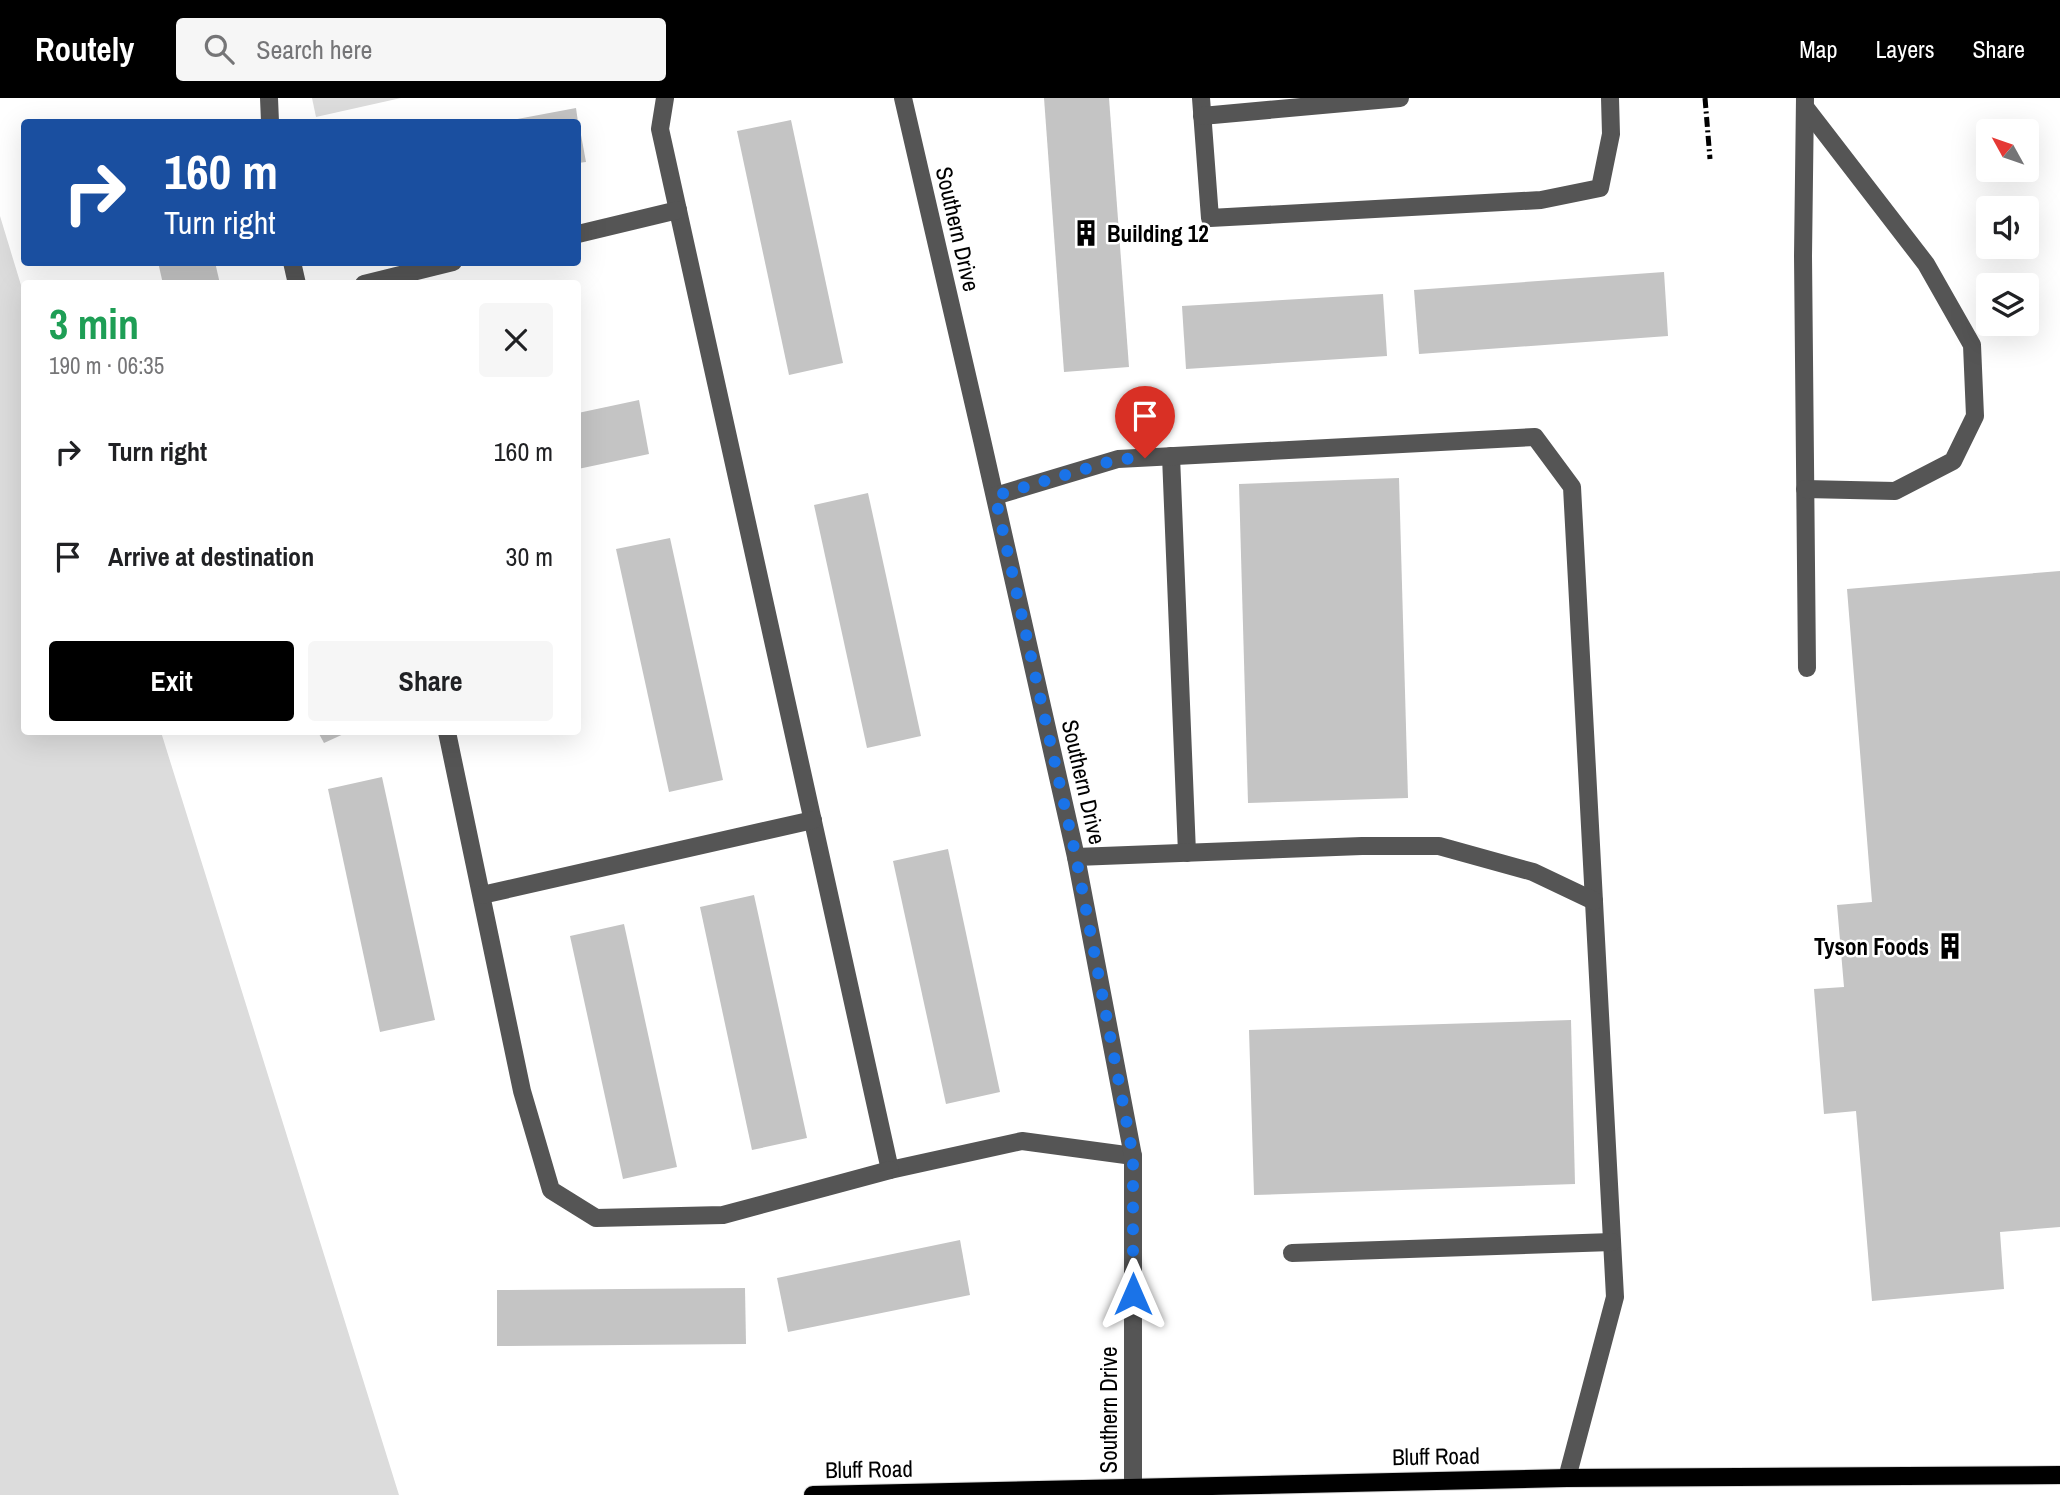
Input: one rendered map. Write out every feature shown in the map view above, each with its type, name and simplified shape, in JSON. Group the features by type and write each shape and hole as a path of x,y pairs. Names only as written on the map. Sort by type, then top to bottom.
{"main road":[{"name":"Bluff Road","path":"813,1495 1567,1478 2060,1475"}],"street":[{"path":"269,98 270,119"},
{"path":"665,98 660,129 890,1170"},
{"name":"Southern Drive","path":"903,98 1076,857 1133,1156 1133,1488"},
{"path":"1400,98 1202,107 1210,218 1541,200 1600,188 1611,134 1610,98"},
{"path":"1805,103 1803,256 1807,668"},
{"path":"1805,103 1926,264 1972,345 1975,416 1952,461 1895,491 1805,489"},
{"path":"581,232 678,210"},
{"path":"379,280 437,266"},
{"path":"995,496 1118,459 1535,437 1572,487 1615,1297 1567,1478"},
{"path":"1171,456 1187,853"},
{"path":"448,735 522,1091 551,1190 596,1218 723,1215 890,1170 1021,1141 1133,1156"},
{"path":"482,895 813,820"},
{"path":"1076,857 1362,846 1439,846 1534,872 1594,901"},
{"path":"1292,1254 1612,1242"}],"shaded area":[{"path":"312,98 401,98 316,117"},
{"path":"0,216 21,285 21,735 162,735 399,1495 0,1495"}],"building":[{"name":"Building 12","path":"1044,98 1109,98 1129,367 1064,372"},
{"path":"576,108 578,119 518,119"},
{"path":"791,120 843,363 789,375 737,131"},
{"path":"581,135 586,162 581,163"},
{"path":"159,266 216,266 219,280 162,280"},
{"path":"1664,272 1668,336 1419,354 1414,290"},
{"path":"1383,294 1387,356 1186,369 1182,306"},
{"path":"639,400 649,454 581,468 581,412"},
{"path":"1399,478 1408,798 1248,803 1239,484"},
{"path":"868,493 921,736 867,748 814,505"},
{"path":"670,538 723,780 669,792 616,549"},
{"name":"Tyson Foods","path":"2060,571 2060,1227 2000,1232 2004,1289 1872,1301 1856,1111 1824,1114 1814,989 1844,987 1837,905 1872,902 1847,589"},
{"path":"320,735 341,735 324,743"},
{"path":"382,777 435,1020 380,1032 328,789"},
{"path":"948,849 1000,1092 946,1104 893,861"},
{"path":"754,895 807,1138 752,1150 700,907"},
{"path":"624,924 677,1167 623,1179 570,936"},
{"path":"1571,1020 1575,1184 1254,1195 1249,1030"},
{"path":"960,1240 970,1295 788,1332 777,1278"},
{"path":"745,1288 746,1344 497,1346 497,1290"}],"railway":[{"path":"1705,98 1710,159"}],"place":[{"name":"Building 12","path":"1086,233"},
{"name":"Tyson Foods","path":"1950,946"}],"route":[{"path":"1133,1294 1133,1156 1076,857 995,496 1118,459 1145,458"}]}
